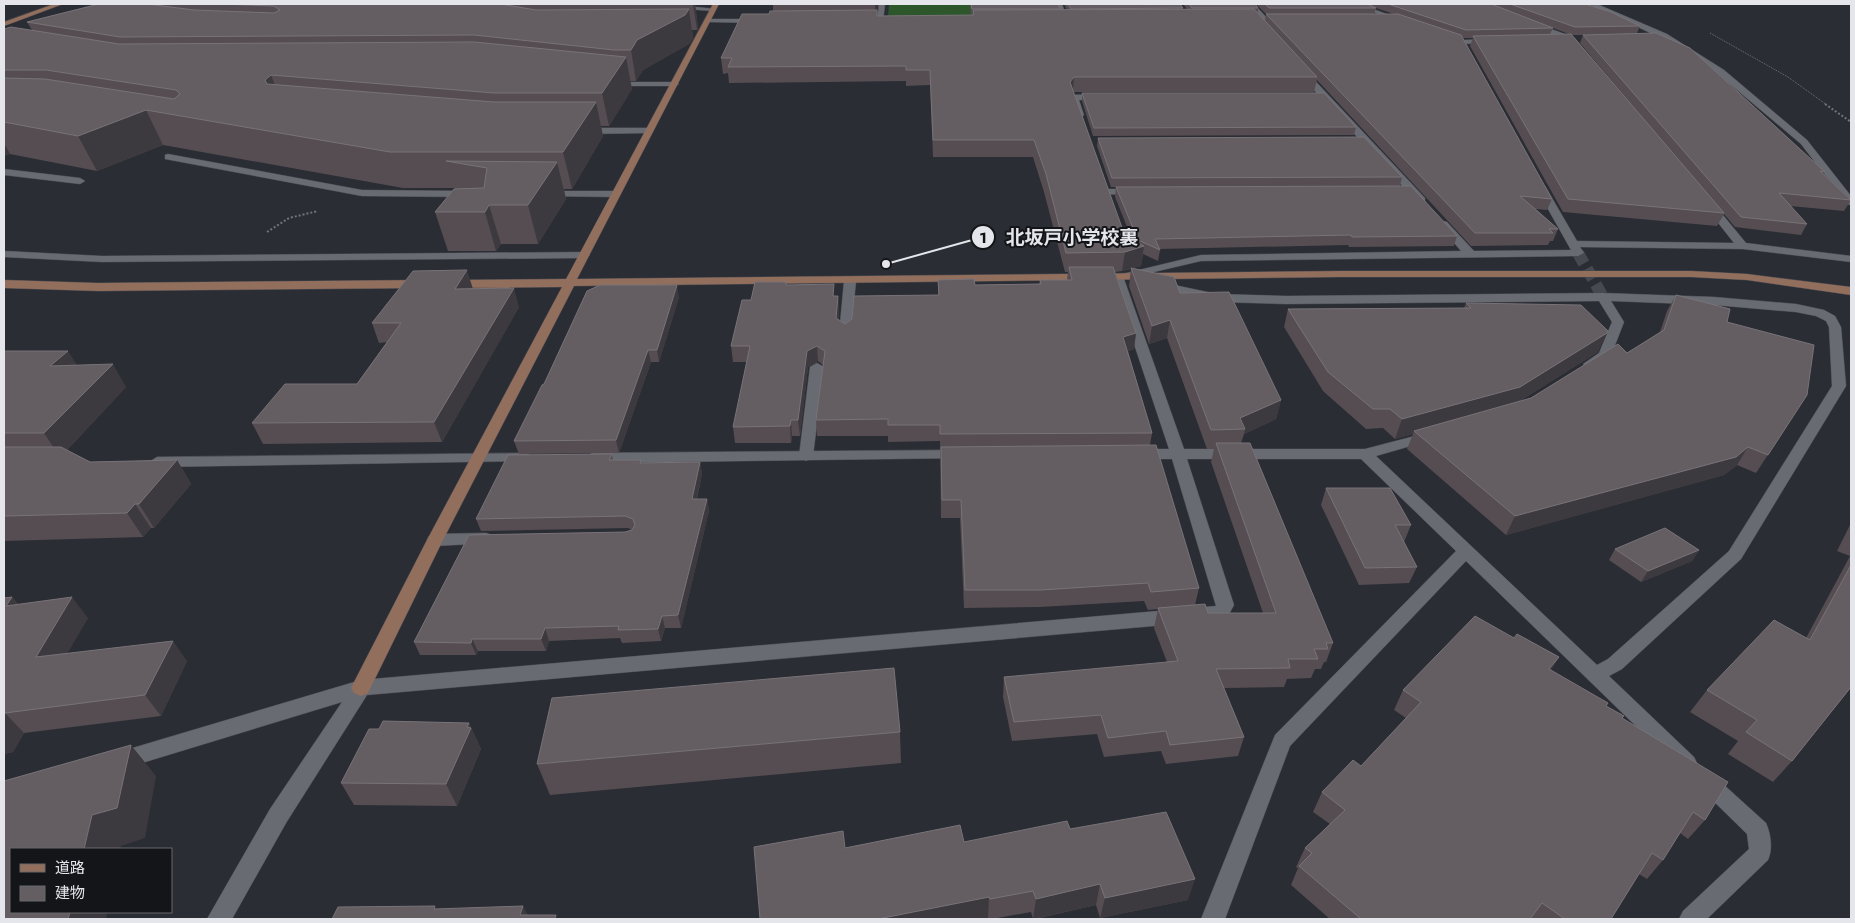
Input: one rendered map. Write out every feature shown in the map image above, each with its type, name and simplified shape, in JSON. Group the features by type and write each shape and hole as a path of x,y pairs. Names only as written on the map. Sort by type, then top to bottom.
{"street":[{"path":"4,24 60,4"},
{"path":"219,919 278,816 361,688 435,540 615,194 675,84 697,34 708,21 715,7 641,4"},
{"path":"880,21 882,4"},
{"path":"1059,4 1066,20"},
{"path":"1354,4 1415,26"},
{"path":"1592,4 1664,36 1721,72 1804,142 1851,202"},
{"path":"1254,6 1265,19"},
{"path":"1260,26 1254,19 1274,19"},
{"path":"1368,19 1396,19"},
{"path":"1056,20 1075,20"},
{"path":"708,21 766,21"},
{"path":"870,21 889,21"},
{"path":"1528,23 1575,39 1583,54"},
{"path":"1433,32 1464,47 1501,41"},
{"path":"1645,37 1664,36"},
{"path":"1551,40 1575,39"},
{"path":"1292,61 1319,96 1358,140 1413,190 1426,205"},
{"path":"600,82 620,85 675,84"},
{"path":"1084,123 1074,97 1114,97"},
{"path":"571,131 649,131"},
{"path":"168,158 362,193 479,194"},
{"path":"4,172 80,181"},
{"path":"1118,278 1152,265 1201,258 1578,253 1534,174"},
{"path":"1393,191 1413,190"},
{"path":"1106,192 1146,192"},
{"path":"537,194 615,194"},
{"path":"1704,200 1743,246"},
{"path":"1438,219 1470,255"},
{"path":"1572,244 1743,246 1851,259"},
{"path":"4,254 102,259 584,255"},
{"path":"4,284 98,287 1118,278 1341,274 1692,274 1747,277 1851,291"},
{"path":"1118,278 1217,298 1296,300 1603,297 1714,301 1796,308 1820,313 1831,319 1835,327 1839,386 1735,555 1615,664 1595,675"},
{"path":"98,767 361,688 1211,614 1222,611 1225,605 1178,453 1118,278"},
{"path":"845,334 850,280"},
{"path":"1581,370 1605,355 1618,322 1603,297"},
{"path":"806,456 817,367"},
{"path":"1129,454 1365,454 1441,432"},
{"path":"1365,454 1758,830 1760,853 1691,919"},
{"path":"577,458 972,455"},
{"path":"146,462 538,458"},
{"path":"435,540 503,539"},
{"path":"1213,919 1282,741 1467,550"}],"path":[{"path":"1708,32 1788,77 1851,122"}],"green space":[{"path":"889,4 1048,4 1053,18 888,17"}],"building":[{"path":"99,4 147,4 194,10 274,13 280,10 274,6 221,4 500,4 536,10 689,9 685,15 637,40 631,50 614,50 474,35 120,37 27,22"},
{"path":"971,4 1058,4 1060,9 972,9"},
{"path":"1068,4 1180,4 1183,8 1071,9"},
{"path":"1189,4 1255,4 1258,8 1192,8"},
{"path":"1265,4 1367,4 1376,8 1269,8"},
{"path":"1388,4 1491,4 1553,28 1466,30"},
{"path":"1510,4 1585,4 1611,12 1640,26 1575,27"},
{"path":"1254,9 1317,77 1074,77 1070,82 1125,236 1144,246 1125,252 1066,253 1046,174 1034,140 933,140 930,70 906,70 906,66 728,67 732,58 721,58 742,14 769,14 770,11 877,10 877,16 974,15 973,10"},
{"path":"1266,14 1398,14 1461,35 1552,199 1520,196 1558,229 1549,229 1553,233 1475,233"},
{"path":"11,27 119,44 474,42 626,57 602,93 494,93 271,75 265,80 267,84 494,102 596,102 563,152 390,152 146,110 78,136 4,122 4,78 45,79 174,99 180,94 176,90 46,70 4,70 4,29"},
{"path":"1656,33 1690,48 1825,172 1820,171 1851,200 1779,193 1807,224 1741,217 1583,35"},
{"path":"1571,34 1724,213 1568,199 1473,36"},
{"path":"1082,93 1324,93 1356,127 1094,128"},
{"path":"1364,137 1402,177 1112,178 1098,138"},
{"path":"446,161 557,162 528,205 489,205 485,212 435,212 454,189 484,188 487,168"},
{"path":"1411,186 1457,236 1352,237 1351,235 1155,239 1160,250 1138,240 1116,187"},
{"path":"1069,267 1113,267 1136,333 1123,337 1152,433 940,434 940,425 888,425 888,419 816,420 825,351 817,346 807,351 798,420 791,420 790,426 733,427 750,346 731,346 742,300 751,300 755,282 786,282 786,285 834,284 833,296 838,296 836,318 845,324 852,319 854,296 939,295 938,280 974,279 975,285 1041,284 1040,280 1072,280"},
{"path":"1131,268 1174,277 1180,293 1229,292 1281,400 1240,418 1245,429 1211,430 1170,320 1152,326"},
{"path":"467,270 455,289 514,288 434,422 252,423 285,384 357,384 401,323 372,323 413,271"},
{"path":"600,285 677,285 657,350 648,350 616,440 514,441 544,384 587,291"},
{"path":"1676,295 1730,309 1727,322 1814,345 1807,395 1768,455 1748,447 1736,457 1515,516 1414,431 1531,398 1618,344 1627,353 1664,330"},
{"path":"1466,303 1581,305 1608,331 1520,387 1402,419 1390,409 1373,409 1328,372 1288,309 1471,308"},
{"path":"4,351 68,351 50,366 113,364 44,433 4,433"},
{"path":"1216,443 1250,443 1333,643 1326,643 1328,649 1314,649 1318,659 1288,659 1290,668 1216,669 1244,737 1170,745 1166,731 1108,738 1101,715 1014,722 1004,677 1178,661 1158,608 1205,604 1208,613 1276,613"},
{"path":"1156,445 1199,588 1151,592 1148,583 1041,590 965,590 961,500 942,500 941,447"},
{"path":"4,447 61,447 90,462 177,460 139,504 135,504 127,513 4,516"},
{"path":"612,454 609,460 641,460 640,463 700,462 692,499 707,499 678,615 662,616 658,629 618,630 619,626 545,628 541,639 472,639 471,643 414,642 469,535 625,532 632,530 635,525 633,519 625,516 476,519 508,455"},
{"path":"1326,488 1390,488 1411,525 1395,525 1417,567 1365,568"},
{"path":"1665,528 1699,550 1648,571 1615,549"},
{"path":"1851,565 1851,687 1792,761 1746,732 1757,720 1707,690 1774,620 1810,640"},
{"path":"12,597 6,606 72,597 36,657 173,641 145,695 5,713 4,715 4,598"},
{"path":"1475,616 1514,638 1517,634 1559,657 1549,669 1608,703 1606,706 1624,716 1622,718 1728,782 1705,820 1693,812 1663,860 1652,853 1611,919 1565,919 1542,903 1530,919 1361,919 1299,866 1312,853 1305,848 1345,810 1322,792 1353,760 1361,766 1421,702 1403,690"},
{"path":"894,668 900,732 537,764 552,698"},
{"path":"383,721 469,723 467,727 471,728 446,784 341,783 369,729 379,729"},
{"path":"131,745 117,808 92,815 84,848 10,848 10,913 70,913 68,919 4,919 4,781"},
{"path":"1166,812 1195,879 1105,898 1100,884 1036,899 1033,891 990,899 989,897 878,919 760,919 754,847 843,831 845,848 960,825 964,842 1067,821 1070,829"},
{"path":"435,906 434,909 523,906 520,915 556,915 555,919 332,919 338,907"}],"tunnel":[{"path":"1578,253 1603,297"}],"place":[{"name":"北坂戸小学校裏","path":"886,264"}]}
